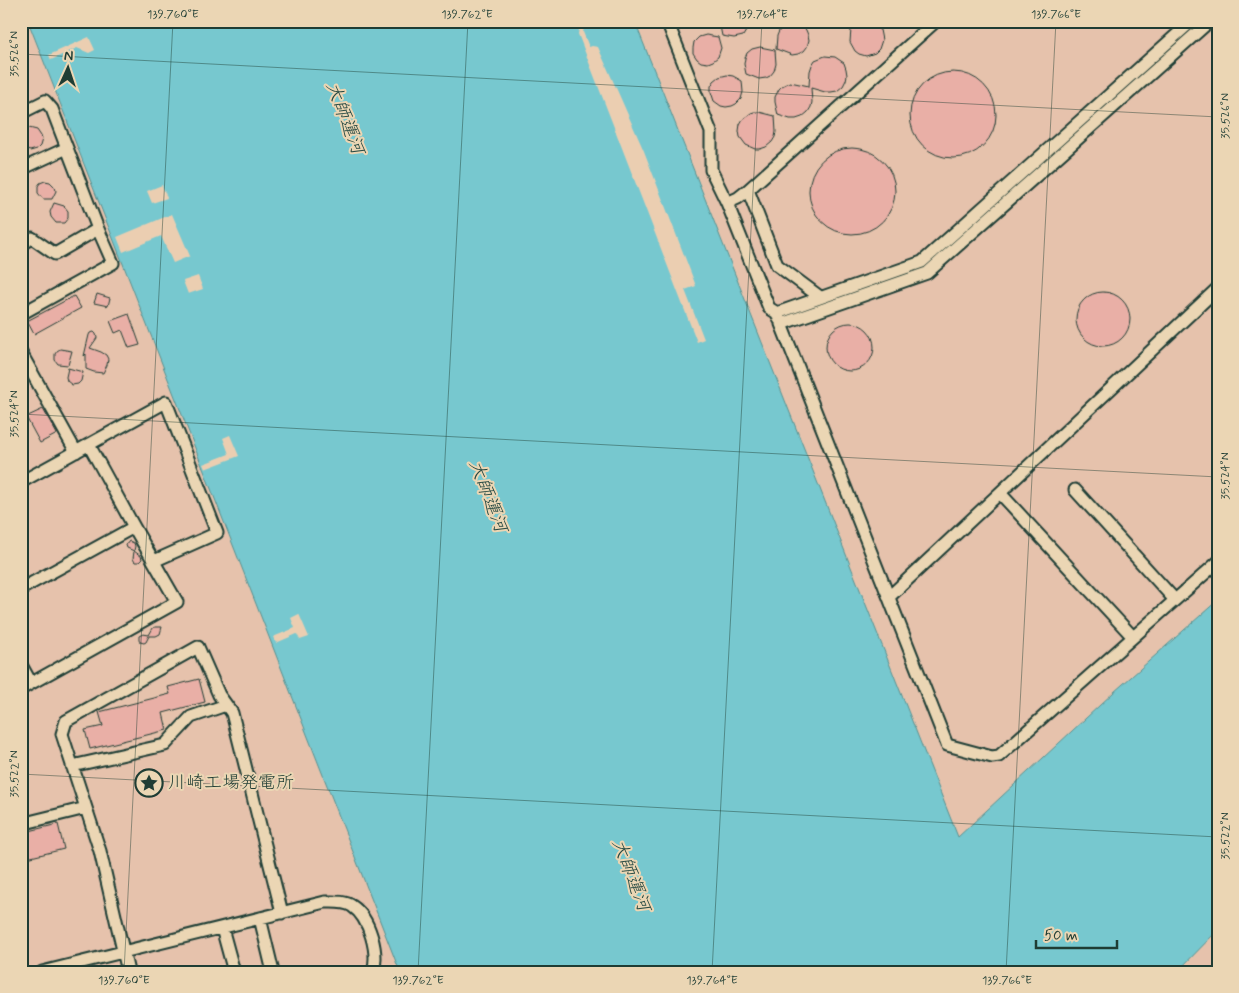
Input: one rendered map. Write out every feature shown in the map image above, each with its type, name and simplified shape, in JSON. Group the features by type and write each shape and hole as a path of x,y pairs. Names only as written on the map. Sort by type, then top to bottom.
{"lane":[{"path":"667,21 711,132 711,170 727,203 768,308 779,318 947,744 992,757 999,756 1218,562"},
{"path":"727,203 738,198 748,190 936,21"},
{"path":"779,318 820,297 922,262 1192,21"},
{"path":"779,318 927,273 1210,21"},
{"path":"21,113 45,101 52,109 113,263 21,314"},
{"path":"21,163 28,166 67,148"},
{"path":"748,190 777,264 820,297"},
{"path":"21,244 32,238 55,254 98,229"},
{"path":"889,598 1218,288"},
{"path":"21,353 76,452"},
{"path":"21,482 166,402 218,533 154,561"},
{"path":"21,665 26,686 178,602 89,445"},
{"path":"1075,490 1175,600"},
{"path":"1000,493 1133,637"},
{"path":"23,585 134,527"},
{"path":"128,972 100,851 62,734 66,721 198,648 219,695 232,713 282,912"},
{"path":"72,766 164,745 191,717 226,706"},
{"path":"21,824 86,808"},
{"path":"42,972 325,902 345,903 352,906 358,912 374,943 375,958 373,972"},
{"path":"260,918 273,972"},
{"path":"222,928 234,972"}],"shaded area":[{"path":"21,21 28,21 400,972 21,972"},
{"path":"627,21 1218,21 1218,600 1114,692 958,837 636,23 628,26"},
{"path":"1218,930 1218,972 1177,972"}],"water":[{"name":"大師運河","path":"28,21 627,21 628,26 635,22 958,837 1114,692 1218,600 1218,930 1177,972 400,972"}],"pier":[{"path":"586,22 583,32 589,47 598,47 644,151 696,286 685,290 704,339 697,342 578,34 580,24"},
{"path":"89,37 95,50 89,53 77,48 51,60 49,55"},
{"path":"162,185 167,198 152,203 147,191"},
{"path":"172,214 190,256 173,263 161,236 123,252 117,237"},
{"path":"198,276 203,289 188,294 183,281"},
{"path":"230,435 239,456 205,469 203,464 229,454 223,438"},
{"path":"299,614 309,637 300,640 297,634 276,643 273,637 295,628 291,618"}],"building":[{"path":"719,21 749,21 743,36 734,38 722,36"},
{"path":"799,24 806,30 809,40 804,51 792,55 776,49 779,31 785,25"},
{"path":"871,25 880,30 882,40 879,49 875,53 866,56 855,51 850,42 851,29"},
{"path":"706,35 718,37 721,48 718,57 708,63 701,62 693,53 694,42 699,37"},
{"path":"760,47 775,50 776,64 770,76 759,79 746,74 744,64 747,53 752,49"},
{"path":"825,56 835,57 844,63 847,75 843,86 837,91 831,92 811,88 811,107 802,117 790,119 778,115 775,97 779,89 790,82 809,86 812,65 815,60"},
{"path":"953,72 969,76 983,85 992,99 996,115 992,131 983,145 969,154 953,158 937,154 923,145 914,131 910,115 914,99 923,85 937,76"},
{"path":"727,75 742,81 743,92 741,99 736,104 726,107 714,101 711,86 719,77"},
{"path":"754,112 775,116 775,137 766,147 760,149 746,145 740,137 739,131 743,119"},
{"path":"29,128 37,130 42,139 37,149 30,151 21,148 21,132"},
{"path":"852,148 868,152 882,161 891,175 895,191 891,207 882,221 868,230 852,234 836,230 822,221 813,207 809,191 813,175 822,161 836,152"},
{"path":"45,181 50,182 55,187 56,191 52,199 43,199 38,193 38,186"},
{"path":"54,203 64,206 68,211 68,218 64,223 56,223 51,217 50,212"},
{"path":"1103,292 1113,294 1122,300 1128,309 1130,319 1128,329 1122,338 1113,344 1103,346 1093,344 1084,338 1078,329 1076,319 1078,309 1084,300 1093,294"},
{"path":"97,294 110,298 108,306 94,303"},
{"path":"74,296 81,308 34,334 27,321"},
{"path":"129,314 140,345 129,348 122,330 115,333 110,321"},
{"path":"850,323 859,325 867,330 872,338 874,347 872,356 867,364 859,369 850,371 841,369 833,364 828,356 826,347 828,338 833,330 841,325"},
{"path":"94,332 97,338 90,348 106,355 108,359 103,373 86,369 86,354 84,356 89,335"},
{"path":"60,349 72,351 68,365 58,364 55,360 55,354"},
{"path":"68,368 83,372 81,381 78,384 72,385 67,381"},
{"path":"43,409 57,434 40,443 26,417"},
{"path":"129,541 134,543 134,551 127,548 126,545"},
{"path":"134,551 141,556 142,559 139,562 135,562 133,559"},
{"path":"155,627 162,627 160,634 149,636 144,643 140,642 139,636 143,634 149,635"},
{"path":"199,679 205,702 163,713 167,730 90,749 85,730 103,726 99,712 170,694 168,687"},
{"path":"58,824 64,849 27,858 21,833"}],"place":[{"name":"川崎工場発電所","path":"149,783"}]}
